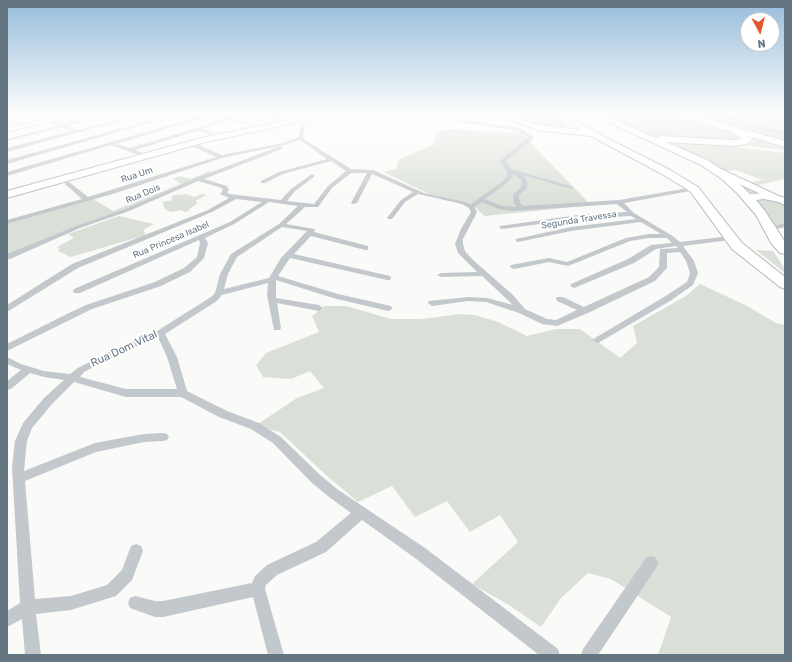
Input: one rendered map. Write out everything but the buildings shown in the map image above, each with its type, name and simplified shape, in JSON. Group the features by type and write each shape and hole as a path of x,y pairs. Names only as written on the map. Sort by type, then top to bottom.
{"highway":[{"path":"7,195 185,145"},
{"path":"7,198 67,183 194,145"},
{"path":"615,145 666,172 694,189 707,204 730,238 755,262 785,284"},
{"path":"676,145 716,170 733,183 761,214 770,231 785,250"},
{"path":"733,145 752,147"},
{"path":"766,149 785,151"},
{"path":"747,198 764,196 782,201"}],"main road":[{"path":"716,170 782,201"}],"street":[{"path":"7,150 26,145"},
{"path":"7,162 67,145"},
{"path":"7,174 108,145"},
{"path":"114,145 146,156"},
{"path":"130,150 146,145"},
{"path":"194,145 221,157"},
{"name":"Rua Um","path":"7,222 88,200 221,157 280,145"},
{"name":"Rua Dois","path":"7,257 78,226 149,201 198,179 276,150 283,145"},
{"path":"309,145 350,171 371,171 428,196 464,203 471,207 474,212 464,229 459,244 465,256 510,297 522,311"},
{"path":"522,209 516,196 524,188 525,182 523,178 509,170 504,163 504,160 523,145"},
{"path":"263,182 281,173 332,159"},
{"path":"198,164 215,173"},
{"path":"509,170 571,187"},
{"path":"471,207 505,182 510,176 509,170"},
{"path":"198,179 225,188 224,195 316,206 330,187 350,171"},
{"path":"354,203 371,171"},
{"path":"283,202 293,190 312,176"},
{"path":"67,183 88,200"},
{"path":"482,200 501,208 522,209 618,202 694,189"},
{"path":"390,218 403,201 418,192"},
{"path":"7,309 75,266 210,211 236,197"},
{"name":"Rua Princesa Isabel","path":"78,291 244,217 269,200"},
{"path":"598,340 667,300 690,282 694,273 690,261 669,236 632,214 618,202"},
{"path":"303,205 281,225 234,256 224,274 219,293 273,279 388,308"},
{"path":"502,227 578,217 632,214"},
{"name":"Segunda Travessa","path":"518,240 571,229 644,220"},
{"path":"277,328 271,288 273,279 279,267 312,230 281,225"},
{"path":"770,231 785,225"},
{"path":"770,231 785,239"},
{"path":"309,233 365,248"},
{"path":"514,267 549,260 568,264 628,239 649,236 669,236"},
{"path":"7,348 78,312 153,286 187,270 200,258 204,244 201,237"},
{"path":"432,303 483,299 522,311 550,324 557,324 652,279 663,268 663,251 730,238"},
{"path":"574,286 631,261 654,248 680,248"},
{"path":"288,256 387,278"},
{"path":"441,275 483,274"},
{"name":"Rua Dom Vital","path":"33,655 18,467 21,441 27,426 48,400 72,378 93,362 160,333 204,306 214,299 219,293"},
{"path":"560,299 585,311"},
{"path":"272,300 319,308"},
{"path":"160,333 172,357 183,394"},
{"path":"7,360 44,374 72,378 126,393 183,394 223,414 255,426 278,440 315,478 361,513 420,553 552,655"},
{"path":"7,386 29,369"},
{"path":"19,478 95,448 144,438 163,437"},
{"path":"276,655 258,589 260,581 264,575 272,570 321,547 361,513"},
{"path":"7,619 28,607 71,603 111,591 127,575 136,551"},
{"path":"589,655 651,563"},
{"path":"135,603 155,609 164,609 258,589"}],"shaded area":[{"path":"432,145 533,145 588,202 604,204 485,216 470,203 429,194 384,172 396,169 398,160"},
{"path":"717,145 785,153 785,179 754,186 747,183 762,180 736,170 723,171 672,146"},
{"path":"740,145 785,145 785,150"},
{"path":"209,171 214,172 117,212 7,254 7,224 93,199 113,211 181,184 173,179 179,176 191,179"},
{"path":"733,180 785,203 785,224 774,227"},
{"path":"186,194 194,197 202,194 207,195 195,201 197,202 196,205 190,208 189,211 185,212 181,210 170,212 165,209 162,202 173,200 171,197 175,195"},
{"path":"119,216 154,224 143,230 146,235 71,257 58,251 60,249 57,247 74,238 68,234"},
{"path":"756,250 773,251 785,269 785,273"},
{"path":"700,284 747,306 776,323 785,325 785,655 658,655 671,617 611,579 588,573 561,598 541,627 509,605 472,584 518,542 500,515 470,532 447,501 415,517 392,486 358,502 326,475 280,432 255,426 297,398 324,388 310,371 291,379 263,377 256,365 266,353 319,332 312,316 325,306 346,306 391,319 422,319 460,314 475,315 498,322 527,336 556,329 580,329 620,358 637,343 633,326 686,296"}]}
